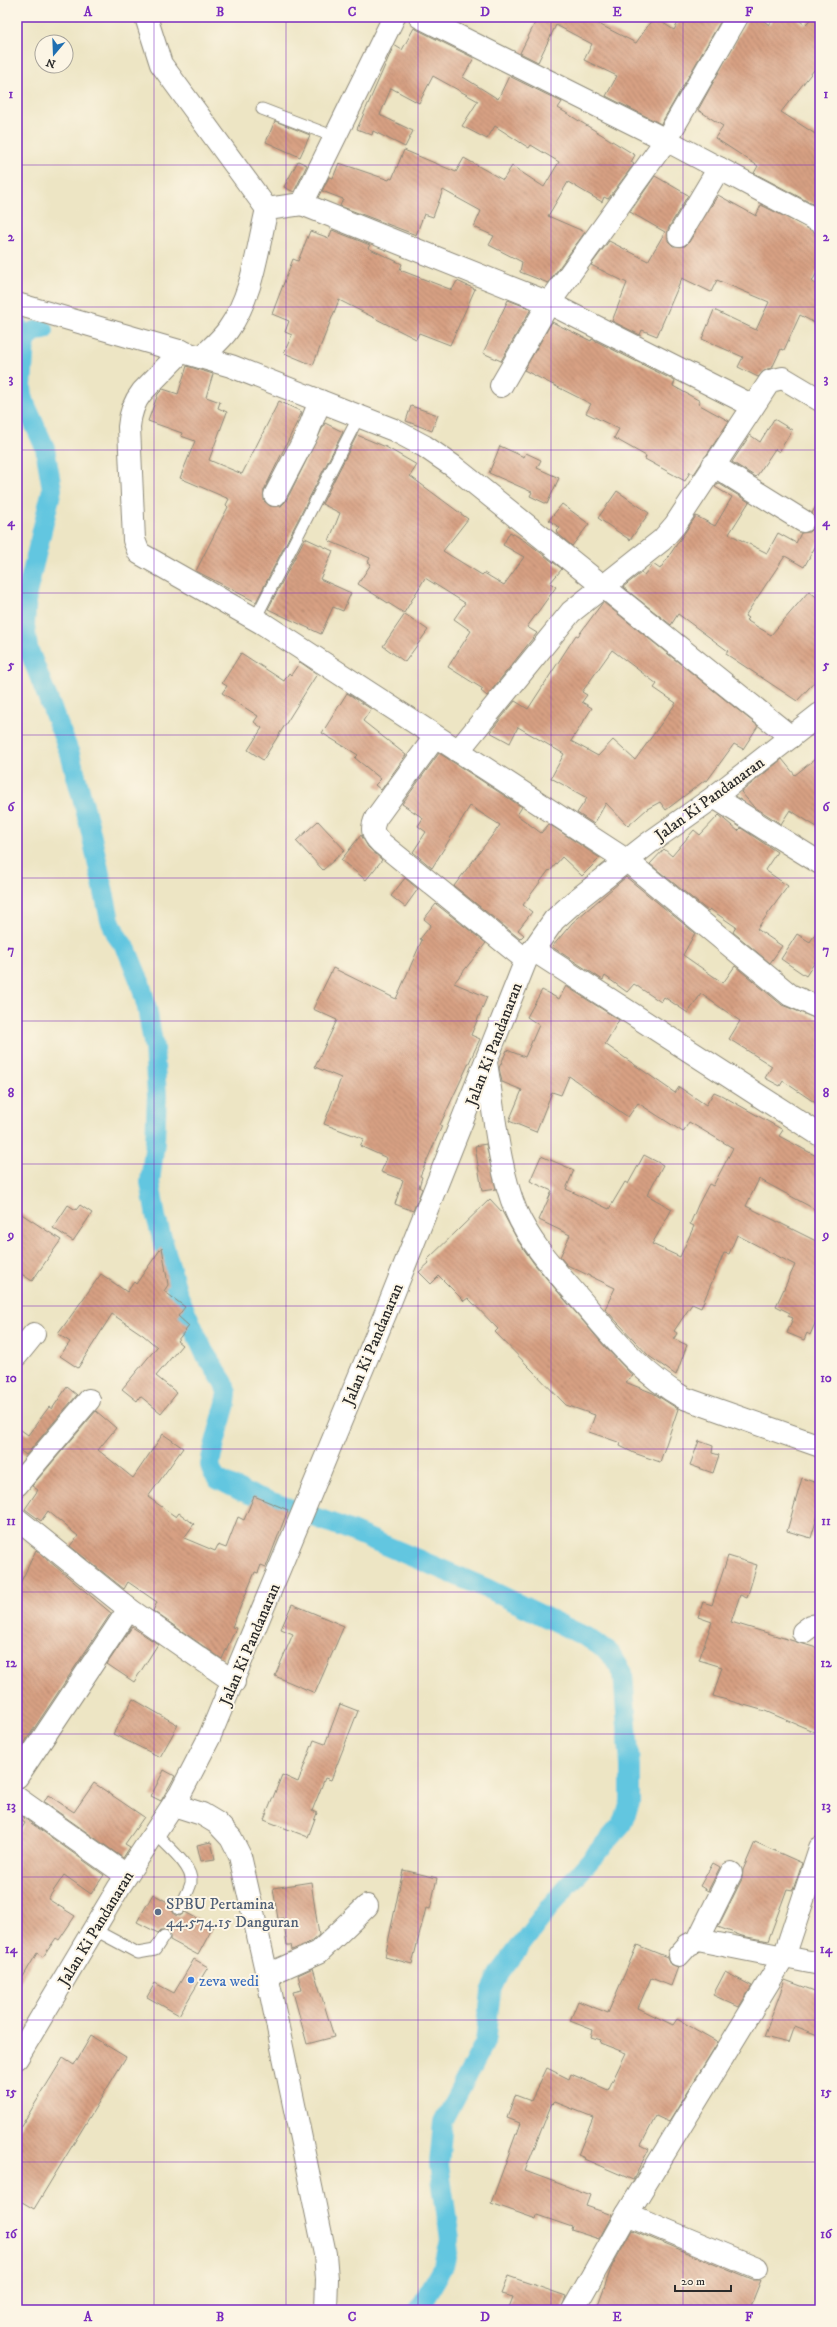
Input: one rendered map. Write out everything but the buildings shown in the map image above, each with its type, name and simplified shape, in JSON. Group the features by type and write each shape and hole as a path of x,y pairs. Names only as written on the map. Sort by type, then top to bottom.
{"street":[{"path":"146,17 161,64 269,209"},
{"path":"298,204 335,137 394,17"},
{"path":"420,17 666,140 820,222"},
{"path":"501,386 549,303 666,140 737,17"},
{"path":"679,235 719,168"},
{"path":"269,209 298,204 549,303 753,406"},
{"path":"206,358 223,337 241,308 247,293 269,209"},
{"path":"17,304 232,366 399,433 440,456 791,737"},
{"path":"182,351 142,392 131,415 131,472 134,540 136,549 144,557 255,619 435,738 458,751 626,860 790,995 820,1008"},
{"path":"458,751 571,612 662,540 683,515 713,465 770,381 780,377 792,382 820,400"},
{"path":"275,495 307,434 320,401"},
{"path":"713,465 803,521"},
{"name":"Jalan Ki Pandanaran","path":"17,2058 93,1929 126,1875 174,1805 199,1760 234,1682 529,955 561,912 626,860 714,797 820,714"},
{"path":"435,738 376,818 372,829 373,834 381,843 529,955 820,1135"},
{"path":"714,797 820,863"},
{"path":"486,1063 504,1165 516,1211 538,1247 554,1269 624,1350 666,1387 684,1398 820,1446"},
{"path":"17,1355 34,1334"},
{"path":"17,1485 89,1400"},
{"path":"19,1528 129,1609 234,1682"},
{"path":"17,1777 129,1609"},
{"path":"17,1798 126,1875"},
{"path":"174,1805 202,1814 217,1823 237,1846 267,1975 325,2254 327,2279 326,2310"},
{"path":"573,2310 627,2214 784,1958 818,1857"},
{"path":"679,1955 688,1946 698,1940 731,1873"},
{"path":"267,1975 319,1952 367,1906"},
{"path":"698,1940 820,1964"},
{"path":"627,2214 757,2268"}],"lane":[{"path":"262,109 335,137"},
{"path":"255,619 359,416"},
{"path":"154,1833 186,1866 190,1874 191,1882 179,1909"},
{"path":"93,1929 138,1953 155,1950 164,1936"}],"waterway":[{"path":"17,323 25,340 22,388 24,401 45,448 52,489 27,593 25,625 28,648 70,754 89,824 110,920 117,936 127,950 140,982 147,1008 154,1048 157,1096 155,1142 150,1182 156,1217 178,1294 204,1352 224,1383 227,1393 226,1403 212,1454 210,1465 212,1471 217,1479 241,1491 342,1527 488,1589 588,1638 610,1653 623,1673 630,1766 630,1803 622,1824 551,1905 500,1973 491,1992 485,2042 443,2122 439,2164 450,2239 444,2266 418,2310"},
{"path":"25,340 35,331 44,330"}],"place":[{"name":"SPBU Pertamina 44.574.15 Danguran","path":"158,1912"},
{"name":"zeva wedi","path":"191,1980"}]}
